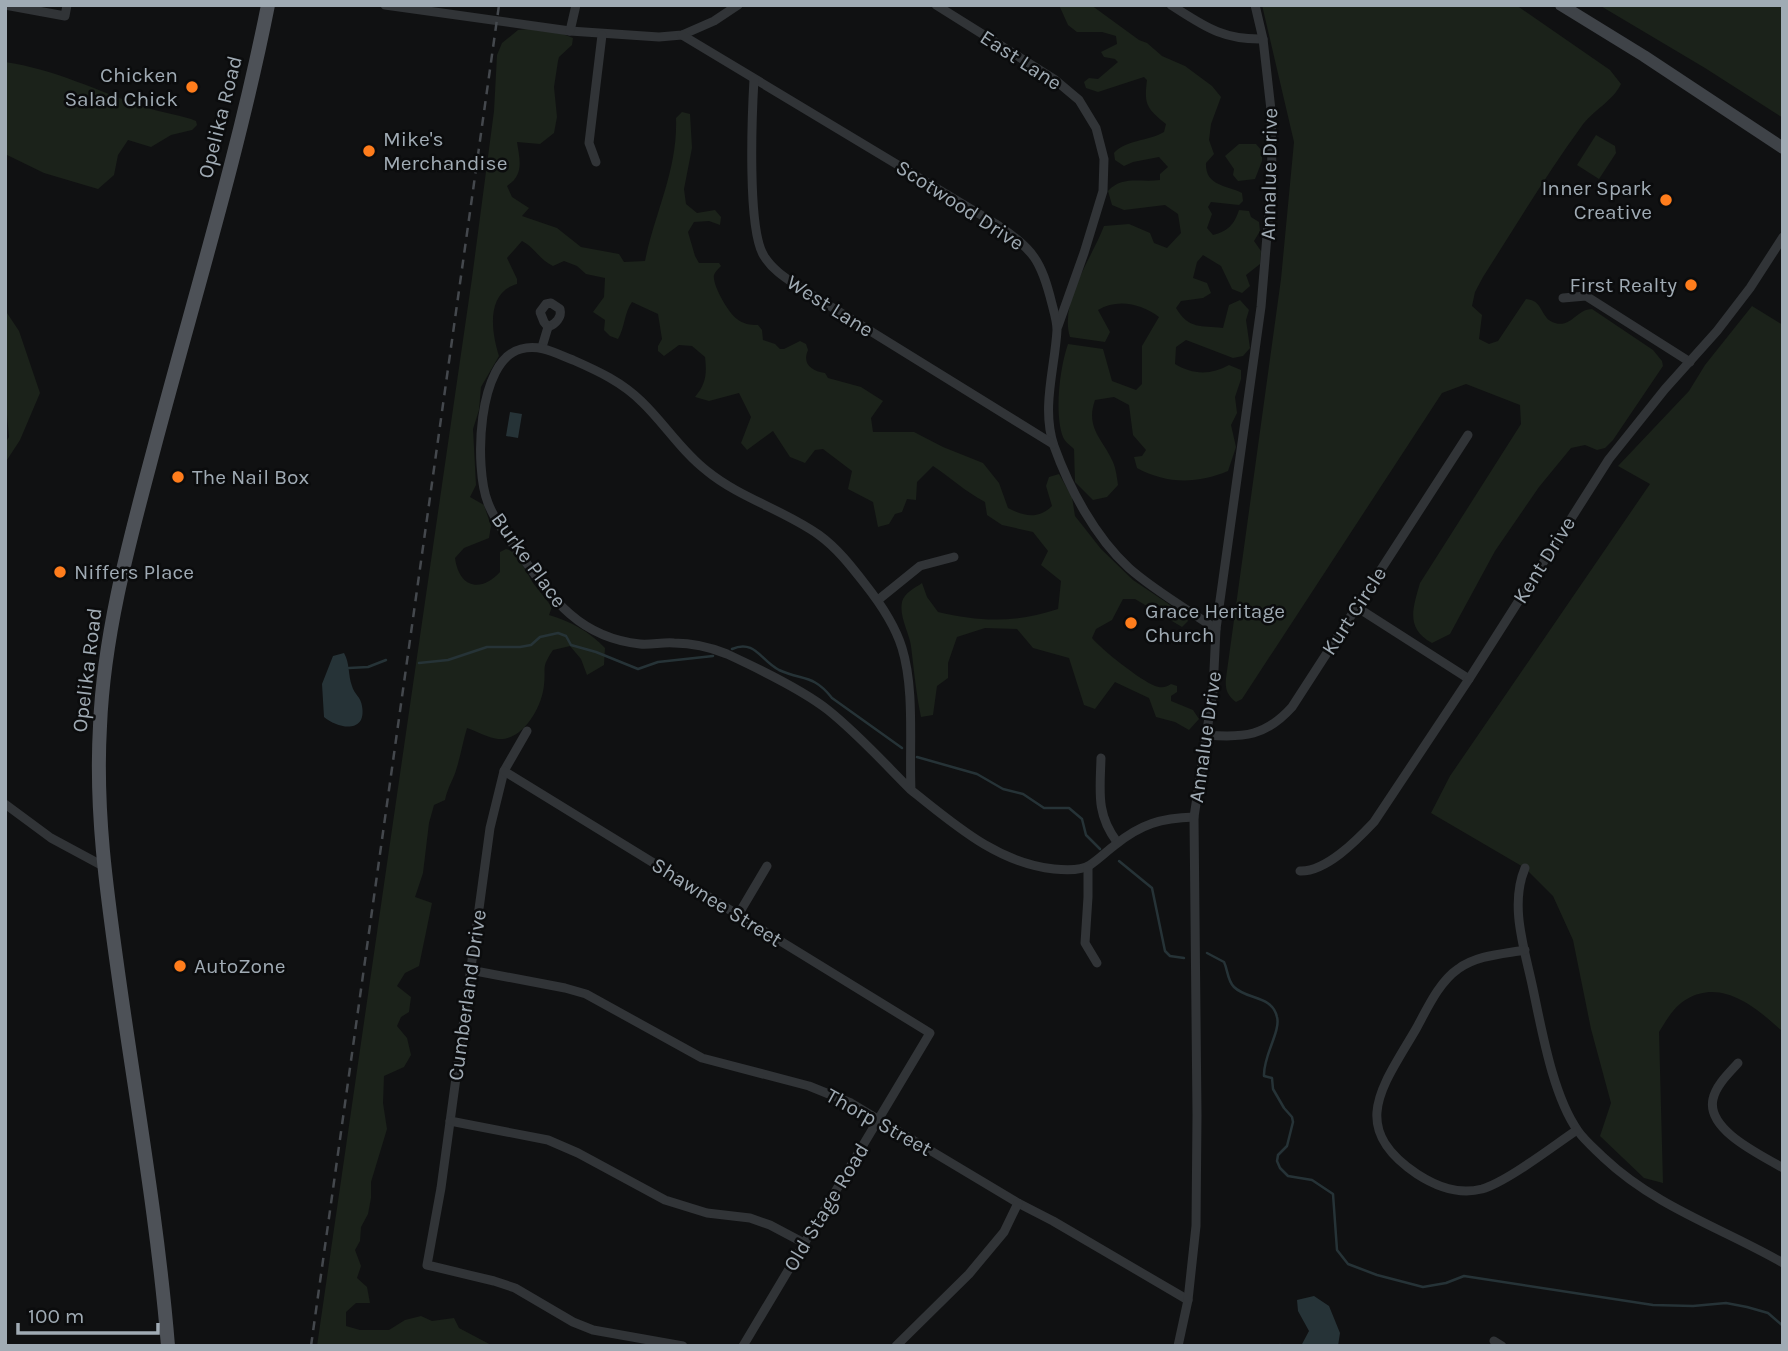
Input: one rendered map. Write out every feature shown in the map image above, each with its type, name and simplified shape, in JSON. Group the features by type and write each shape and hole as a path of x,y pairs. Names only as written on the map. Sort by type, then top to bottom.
{"main road":[{"path":"1562,5 1783,148"},
{"name":"Opelika Road","path":"168,1346 99,824 99,749 104,673 111,624 146,477 249,93 267,9"}],"street":[{"path":"5,5 65,16 67,5"},
{"path":"385,5 570,32 659,37 682,35 714,21 738,5"},
{"path":"570,32 576,5"},
{"name":"East Lane","path":"936,5 1054,79 1079,100 1096,128 1104,159 1103,191 1057,327"},
{"path":"1171,5 1208,28 1229,37 1263,39"},
{"name":"Annalue Drive","path":"1178,1346 1188,1300 1196,1226 1194,817 1207,735 1216,657 1216,629 1268,242 1272,176 1271,110 1263,39 1255,5"},
{"path":"596,162 589,143 602,35"},
{"name":"Scotwood Drive","path":"682,35 1015,237 1031,253 1044,272 1057,327 1050,378 1049,411 1053,444 1071,484 1105,542 1128,567 1216,629"},
{"name":"West Lane","path":"754,79 753,190 756,234 763,255 778,272 796,285 1053,444"},
{"name":"Kent Drive","path":"1300,871 1316,869 1341,853 1374,822 1609,459 1750,288 1783,237"},
{"path":"1563,298 1586,296 1690,362"},
{"path":"548,327 542,347 591,368 629,389 704,470 818,534 843,555 878,600 901,645 909,688 911,790"},
{"name":"Burke Place","path":"542,347 522,348 512,352 497,366 492,376 482,429 480,462 482,484 504,533 557,603 581,624 610,639 642,644 675,643 708,647 767,675 825,708 867,745 911,790 955,824 1011,860 1035,867 1065,870 1088,867"},
{"name":"Kurt Circle","path":"1207,735 1249,735 1271,727 1292,707 1468,435"},
{"path":"878,600 920,566 954,556"},
{"path":"1357,608 1469,679"},
{"name":"Cumberland Drive","path":"527,731 504,771 490,828 450,1121 427,1265 515,1288 573,1322 593,1330 683,1346"},
{"path":"1101,758 1102,818 1117,842"},
{"name":"Shawnee Street","path":"504,771 930,1033"},
{"path":"5,804 51,838 103,866"},
{"path":"1097,963 1085,943 1088,867 1117,842 1147,823 1168,818 1194,817"},
{"path":"738,915 768,866"},
{"path":"1525,868 1517,893 1525,950 1557,1088 1577,1130 1615,1168 1642,1189 1670,1207 1783,1264"},
{"path":"1525,950 1480,958 1461,966 1453,973 1434,999 1384,1085 1377,1106 1380,1136 1391,1153 1407,1167 1443,1189 1464,1192 1484,1188 1577,1130"},
{"name":"Thorp Street","path":"470,970 586,994 702,1058 809,1086 851,1103 1188,1300"},
{"name":"Old Stage Road","path":"743,1346 930,1033"},
{"path":"1738,1063 1718,1088 1713,1099 1713,1111 1718,1123 1736,1140 1783,1168"},
{"path":"450,1121 548,1140 578,1153 665,1200 707,1213 750,1218 804,1243"},
{"path":"895,1346 969,1274 1004,1232 1018,1203"}],"shaded area":[{"path":"1059,5 1091,5 1162,56 1185,66 1212,86 1221,97 1211,124 1209,140 1214,154 1206,163 1207,171 1218,184 1242,193 1243,201 1239,205 1211,202 1208,207 1212,214 1207,228 1213,235 1223,232 1233,223 1239,210 1249,211 1251,217 1259,222 1260,231 1254,241 1261,251 1260,264 1246,275 1250,286 1242,293 1232,289 1221,266 1203,255 1197,262 1193,278 1207,283 1211,293 1203,298 1181,301 1176,308 1191,323 1223,328 1229,305 1240,300 1249,310 1246,320 1250,348 1243,356 1233,358 1186,340 1176,347 1175,364 1189,370 1209,372 1229,365 1241,370 1235,397 1237,413 1231,425 1236,447 1228,471 1205,478 1182,480 1159,477 1137,468 1134,457 1142,456 1146,450 1133,435 1129,405 1114,397 1095,400 1092,410 1094,426 1113,462 1118,485 1107,497 1093,500 1075,482 1074,449 1064,439 1060,427 1059,390 1068,344 1103,349 1112,381 1136,390 1142,384 1142,346 1159,317 1138,306 1114,304 1098,310 1110,332 1105,342 1070,337 1069,309 1073,295 1104,226 1129,224 1150,233 1154,243 1167,248 1181,233 1178,214 1165,205 1124,210 1112,205 1108,191 1114,186 1126,181 1160,180 1160,174 1168,167 1159,157 1124,166 1115,160 1114,153 1124,146 1164,132 1166,124 1148,105 1147,80 1144,77 1098,92 1086,88 1084,82 1089,78 1098,79 1118,62 1104,57 1101,52 1117,44 1116,36 1102,32 1077,32 1068,25"},
{"path":"1262,5 1516,5 1610,70 1621,84 1613,96 1586,121 1555,164 1483,277 1475,292 1472,306 1482,315 1479,339 1489,344 1498,341 1526,299 1536,303 1550,321 1561,324 1592,309 1653,350 1663,366 1605,448 1597,450 1585,445 1571,448 1539,487 1495,551 1450,634 1432,643 1423,637 1414,624 1414,609 1420,583 1521,424 1520,405 1466,384 1442,393 1242,699 1236,702 1227,692 1226,678 1281,279 1294,142"},
{"path":"1599,5 1783,5 1783,118 1705,68"},
{"path":"528,29 573,38 572,45 558,61 554,87 557,117 554,133 540,144 517,142 520,161 518,172 507,186 512,197 529,208 522,216 557,228 581,247 619,254 624,262 645,261 670,173 676,118 682,112 690,114 692,148 684,189 686,204 697,213 715,210 721,217 720,225 709,221 694,222 688,232 699,263 719,263 721,266 714,274 714,280 722,299 734,316 744,323 758,325 762,330 763,340 780,349 800,341 806,344 806,359 812,369 825,373 828,378 861,387 883,401 871,418 873,432 914,432 983,463 999,483 1008,508 1031,515 1047,510 1052,506 1046,486 1049,477 1059,474 1072,497 1075,516 1101,549 1133,580 1185,615 1188,621 1182,627 1135,599 1123,599 1112,620 1096,629 1092,638 1148,683 1159,687 1171,684 1177,686 1177,692 1171,696 1171,701 1193,710 1199,719 1189,730 1175,722 1156,717 1149,698 1115,682 1095,709 1084,705 1069,658 1033,648 1017,629 985,628 957,637 948,663 948,678 937,686 933,715 921,717 911,646 901,608 903,599 922,583 927,597 938,612 998,620 1027,617 1058,609 1061,581 1041,565 1048,551 1033,532 1002,525 987,515 985,502 933,466 917,482 916,500 907,499 902,512 895,514 889,524 878,527 873,502 848,489 852,471 823,449 815,450 805,463 790,457 773,431 747,450 741,443 751,417 739,393 709,401 695,397 705,378 705,357 692,346 679,345 664,356 658,351 662,339 658,314 632,302 618,339 610,336 604,330 605,320 593,312 604,297 605,278 586,274 577,266 564,261 553,266 522,241 507,258 517,284 507,289 496,304 493,325 499,356 481,387 479,410 473,429 476,485 470,497 484,505 491,526 489,538 464,548 455,558 461,576 478,585 493,579 500,572 500,552 506,549 515,552 533,583 552,607 549,615 579,628 599,642 605,648 604,665 587,675 581,659 570,646 553,650 545,664 542,694 530,721 515,734 498,739 467,728 445,800 434,805 423,873 415,897 432,903 419,966 405,973 397,986 411,997 409,1012 401,1017 397,1026 407,1038 411,1055 404,1067 384,1076 383,1103 387,1129 371,1182 368,1214 361,1227 360,1241 355,1250 361,1266 357,1278 367,1287 370,1303 356,1303 346,1312 346,1326 360,1330 389,1330 405,1320 421,1316 432,1321 454,1318 459,1328 493,1346 317,1346 472,278 494,111 497,55 502,43 518,30"},
{"path":"5,62 58,75 144,107 191,119 196,121 197,125 192,130 171,135 151,147 128,140 118,155 114,175 98,189 44,173 5,154"},
{"path":"1596,135 1615,146 1616,153 1599,179 1577,165"},
{"path":"1239,144 1256,144 1262,151 1262,161 1255,179 1238,181 1233,175 1234,169 1225,156"},
{"path":"1752,306 1783,325 1783,1032 1763,1014 1727,994 1700,993 1687,999 1671,1014 1659,1032 1663,1183 1644,1178 1600,1136 1611,1103 1591,1029 1573,940 1553,896 1525,868 1431,813 1450,776 1650,484 1618,466 1689,391 1705,365"},
{"path":"5,310 19,331 40,393 20,440 5,463 5,443 9,437 5,394"},
{"path":"510,412 522,414 518,438 506,436"},
{"path":"344,653 352,686 362,706 360,721 350,726 337,724 324,717 322,684 333,656"},
{"path":"1314,1296 1329,1306 1340,1333 1338,1346 1301,1346 1309,1331 1298,1311 1297,1300"}],"waterway":[{"path":"419,663 448,660 487,647 531,645 540,637 558,633 566,636 571,645 638,669 658,662 713,656"},
{"path":"732,649 747,647 779,670 813,681 832,698 902,748"},
{"path":"349,668 368,667 386,660"},
{"path":"917,757 977,774 1003,789 1023,794 1044,808 1069,808 1082,819 1086,835 1100,849"},
{"path":"1119,861 1152,888 1165,951 1170,956 1184,958"},
{"path":"1207,953 1224,962 1234,987 1265,1001 1274,1010 1278,1023 1266,1060 1264,1076 1272,1078 1273,1089 1293,1122 1287,1146 1278,1155 1277,1161 1288,1176 1312,1180 1333,1194 1337,1250 1348,1264 1423,1287 1464,1276 1653,1305 1726,1303 1768,1313 1783,1326"}],"railway":[{"path":"311,1346 499,5"}],"place":[{"name":"Chicken Salad Chick","path":"192,87"},
{"name":"Mike's Merchandise","path":"369,151"},
{"name":"Inner Spark Creative","path":"1666,200"},
{"name":"First Realty","path":"1691,285"},
{"name":"The Nail Box","path":"178,477"},
{"name":"Niffers Place","path":"60,572"},
{"name":"Grace Heritage Church","path":"1131,623"},
{"name":"AutoZone","path":"180,966"}]}
